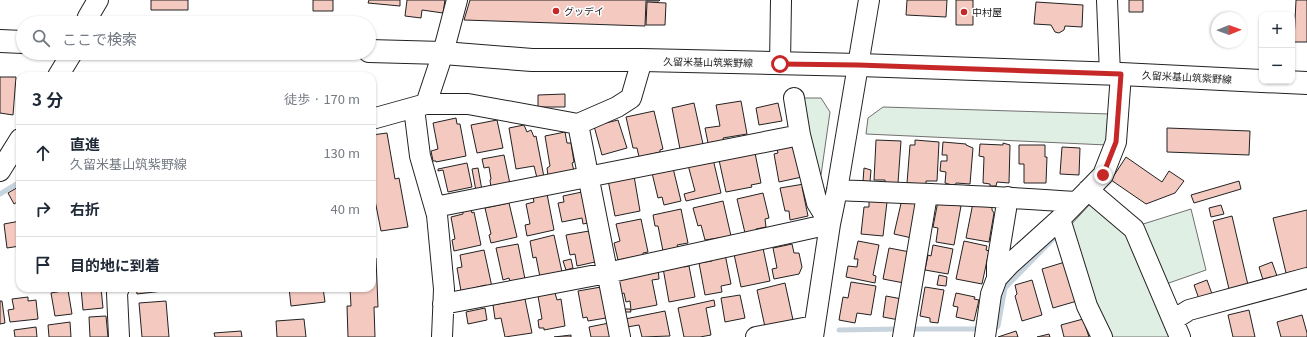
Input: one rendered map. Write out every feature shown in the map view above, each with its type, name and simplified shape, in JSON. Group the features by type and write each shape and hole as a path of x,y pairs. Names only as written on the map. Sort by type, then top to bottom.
{"main road":[{"path":"0,41 16,42"},
{"name":"久留米基山筑紫野線","path":"376,51 442,53 532,60 642,60 858,65 1116,74 1259,81"},
{"name":"久留米基山筑紫野線","path":"1295,82 1307,83"}],"street":[{"path":"88,16 98,0"},
{"path":"442,337 444,289 435,207 420,156 420,106 442,53 457,0"},
{"path":"780,64 781,0"},
{"path":"756,337 813,331 869,0"},
{"path":"997,278 1010,264 1060,219 1103,175 1116,142 1116,74 1108,0"},
{"path":"60,72 68,60"},
{"path":"376,118 420,106 468,104 578,124 617,107 631,98 642,60"},
{"path":"794,98 800,135 817,203 830,224"},
{"path":"578,124 620,337"},
{"path":"435,207 800,135"},
{"path":"0,172 16,146"},
{"path":"837,190 927,195 1008,197 1082,196 1134,229 1176,328"},
{"path":"903,337 927,195"},
{"path":"985,337 991,294 997,278 997,264 1008,197"},
{"path":"1060,219 1087,306 1102,337"},
{"path":"443,304 607,273 830,224"},
{"path":"1176,328 1189,310 1307,278"},
{"path":"117,292 119,337"}],"green space":[{"path":"800,98 821,98 830,112 821,175 816,174"},
{"path":"883,107 1110,114 1107,145 866,134 868,118"},
{"path":"1091,203 1130,234 1173,337 1107,337 1069,227"},
{"path":"1191,209 1206,270 1166,284 1140,225"}],"building":[{"path":"151,0 188,0 188,10 151,10"},
{"path":"313,0 333,0 333,11 313,11"},
{"path":"369,0 400,0 400,6 368,3"},
{"path":"407,0 445,0 443,13 422,10 421,18 405,16"},
{"name":"グッデイ","path":"470,0 660,0 646,1 645,26 464,20"},
{"path":"907,0 947,0 946,17 906,15"},
{"name":"中村屋","path":"956,0 973,0 973,25 956,25"},
{"path":"1129,0 1143,0 1143,12 1129,12"},
{"path":"1296,0 1307,0 1307,42 1295,42"},
{"path":"647,2 666,3 665,25 646,25"},
{"path":"1036,2 1083,5 1082,27 1065,26 1064,30 1059,33 1055,32 1051,25 1034,24"},
{"path":"0,77 16,77 13,115 0,113"},
{"path":"565,94 565,107 538,107 538,95"},
{"path":"741,101 747,134 723,138 724,140 708,143 705,128 720,126 716,105"},
{"path":"694,103 703,144 680,149 672,108"},
{"path":"778,103 782,121 759,125 756,108"},
{"path":"654,111 663,149 660,150 660,152 639,157 637,148 633,148 626,117"},
{"path":"456,118 457,124 460,124 466,156 436,162 433,161 431,151 438,149 433,123"},
{"path":"497,120 503,148 477,153 471,125"},
{"path":"618,120 627,148 602,155 594,126"},
{"path":"524,125 527,132 531,130 534,137 536,136 544,177 537,178 534,166 516,169 509,128"},
{"path":"1167,128 1250,131 1249,155 1167,152"},
{"path":"565,132 567,143 571,143 574,171 548,176 547,168 550,166 545,136"},
{"path":"387,133 395,179 399,178 408,227 381,231 376,205 376,134"},
{"path":"876,140 901,141 898,183 885,183 885,180 874,180"},
{"path":"915,140 939,142 937,181 926,181 926,184 907,183 910,145 915,145"},
{"path":"796,142 802,177 779,182 774,154 778,153 776,146"},
{"path":"943,142 966,144 973,148 970,184 956,183 955,186 945,183 946,172 940,171 941,161 947,161 947,155 942,155"},
{"path":"1003,143 1010,145 1009,183 997,182 996,186 990,186 990,184 983,183 984,157 979,156 980,144 1003,145"},
{"path":"1019,145 1045,145 1045,157 1047,157 1046,183 1024,183 1024,164 1019,164"},
{"path":"1062,147 1080,148 1079,175 1060,174"},
{"path":"755,153 761,183 751,185 752,187 726,192 719,160"},
{"path":"504,155 510,184 491,188 489,167 484,168 482,159"},
{"path":"1126,157 1162,182 1169,171 1184,181 1175,193 1146,204 1111,180"},
{"path":"713,159 721,193 686,201 684,194 695,191 688,165"},
{"path":"467,163 472,187 448,192 443,170 438,171 438,169"},
{"path":"478,168 482,190 476,191 472,169"},
{"path":"673,168 681,201 664,205 662,197 658,198 652,173"},
{"path":"864,168 871,170 870,182 863,181"},
{"path":"634,176 640,211 615,216 608,180"},
{"path":"1239,181 1241,189 1194,203 1191,195"},
{"path":"804,184 804,187 802,187 808,216 790,220 789,211 785,211 780,188"},
{"path":"16,188 16,203 14,204 8,193"},
{"path":"582,192 588,223 583,224 582,218 562,222 558,203 564,202 563,196"},
{"path":"763,193 769,218 765,219 766,227 745,233 737,199"},
{"path":"547,194 554,230 527,236 525,225 530,224 526,204 534,202 533,197"},
{"path":"902,199 918,202 912,238 894,234"},
{"path":"869,200 887,202 883,236 861,234 864,207 869,207"},
{"path":"723,201 731,236 705,240 701,225 698,226 693,208"},
{"path":"938,201 961,206 954,245 936,242 938,228 933,227"},
{"path":"509,203 517,237 491,243 489,235 491,234 485,208"},
{"path":"973,203 992,207 994,213 989,242 966,238"},
{"path":"1221,205 1224,214 1211,217 1209,208"},
{"path":"471,209 472,213 474,212 481,245 454,251 452,240 455,239 451,217 463,214 463,210"},
{"path":"681,209 688,243 677,245 678,247 663,251 658,226 655,226 653,215"},
{"path":"1307,210 1307,268 1286,273 1273,218"},
{"path":"1232,216 1248,285 1229,289 1213,221"},
{"path":"641,219 648,252 643,253 643,255 618,260 614,243 620,241 616,224"},
{"path":"16,222 16,247 7,248 4,224"},
{"path":"589,231 595,262 577,266 575,254 570,255 566,235"},
{"path":"554,235 562,272 540,277 536,257 533,258 530,241"},
{"path":"858,241 879,245 873,275 876,276 875,283 846,277 848,266 857,267 858,259 854,259"},
{"path":"964,241 987,246 986,250 989,251 982,284 956,279"},
{"path":"518,244 525,279 510,282 509,278 503,280 496,248"},
{"path":"792,244 794,253 799,253 802,267 799,274 774,279 772,269 777,268 773,248"},
{"path":"933,245 953,249 948,274 925,270 928,255 931,256"},
{"path":"763,248 770,281 741,287 734,254"},
{"path":"889,248 910,252 904,283 883,279"},
{"path":"484,250 492,287 486,288 486,285 461,291 457,268 462,267 460,255"},
{"path":"725,254 731,284 721,286 722,292 705,295 699,263 712,261 711,257"},
{"path":"376,258 378,307 374,307 375,337 348,337 347,306 351,306 350,292 376,292"},
{"path":"571,259 573,268 566,270 563,261"},
{"path":"1065,262 1077,301 1053,308 1042,269"},
{"path":"1272,262 1277,276 1263,280 1259,267"},
{"path":"683,264 684,267 689,266 695,297 669,302 663,268"},
{"path":"658,268 659,279 652,280 657,305 631,310 630,301 626,302 624,293 621,294 618,280"},
{"path":"939,275 947,277 946,286 937,285"},
{"path":"1032,280 1042,315 1022,321 1015,296 1017,294 1015,285"},
{"path":"1207,280 1212,294 1199,299 1194,285"},
{"path":"851,282 876,286 871,315 857,313 855,323 839,320 843,297 848,298"},
{"path":"785,283 793,320 765,327 757,290"},
{"path":"601,287 606,318 588,321 587,317 583,318 578,291"},
{"path":"925,287 944,290 938,323 930,322 930,318 920,316"},
{"path":"68,292 72,314 55,316 51,293"},
{"path":"81,292 101,292 103,308 83,310"},
{"path":"137,292 154,292 137,294"},
{"path":"289,292 324,292 325,302 291,306"},
{"path":"555,293 557,300 561,299 565,326 544,330 544,328 539,328 538,320 542,319 538,296"},
{"path":"956,293 975,297 974,299 979,300 974,321 956,317 958,307 953,306"},
{"path":"740,295 745,318 725,322 721,298"},
{"path":"886,296 902,299 899,320 883,317"},
{"path":"28,297 28,301 36,300 38,319 10,322 8,310 14,309 12,299"},
{"path":"525,299 532,333 505,337 501,318 495,319 493,305"},
{"path":"714,300 715,306 706,308 711,335 684,337 678,308"},
{"path":"0,301 2,301 5,323 0,324"},
{"path":"166,301 169,337 142,337 139,303"},
{"path":"485,308 487,320 468,324 466,312"},
{"path":"623,309 630,309 631,312 623,312"},
{"path":"1249,310 1255,337 1233,337 1228,315"},
{"path":"665,311 670,336 642,337 639,325 627,327 625,319"},
{"path":"1302,315 1307,337 1281,337 1277,322"},
{"path":"106,316 108,337 90,337 89,317"},
{"path":"304,319 306,337 277,337 276,321"},
{"path":"1083,319 1089,337 1064,337 1061,325"},
{"path":"70,322 71,337 49,337 48,325"},
{"path":"609,323 612,337 591,337 589,327"},
{"path":"36,327 37,337 15,337 14,330"},
{"path":"241,331 242,337 215,337 214,333"},
{"path":"1016,331 1018,337 998,337"},
{"path":"1049,334 1050,337 1037,337"},
{"path":"571,335 571,337 554,337"}],"waterway":[{"path":"0,194 16,184"},
{"path":"993,329 998,326 1005,288 1058,234"},
{"path":"839,330 898,329"},
{"path":"912,329 975,329"}],"place":[{"name":"グッデイ","path":"556,11"},
{"name":"中村屋","path":"964,12"}],"route":[{"path":"780,64 858,65 1121,74 1116,142 1103,175"}]}
